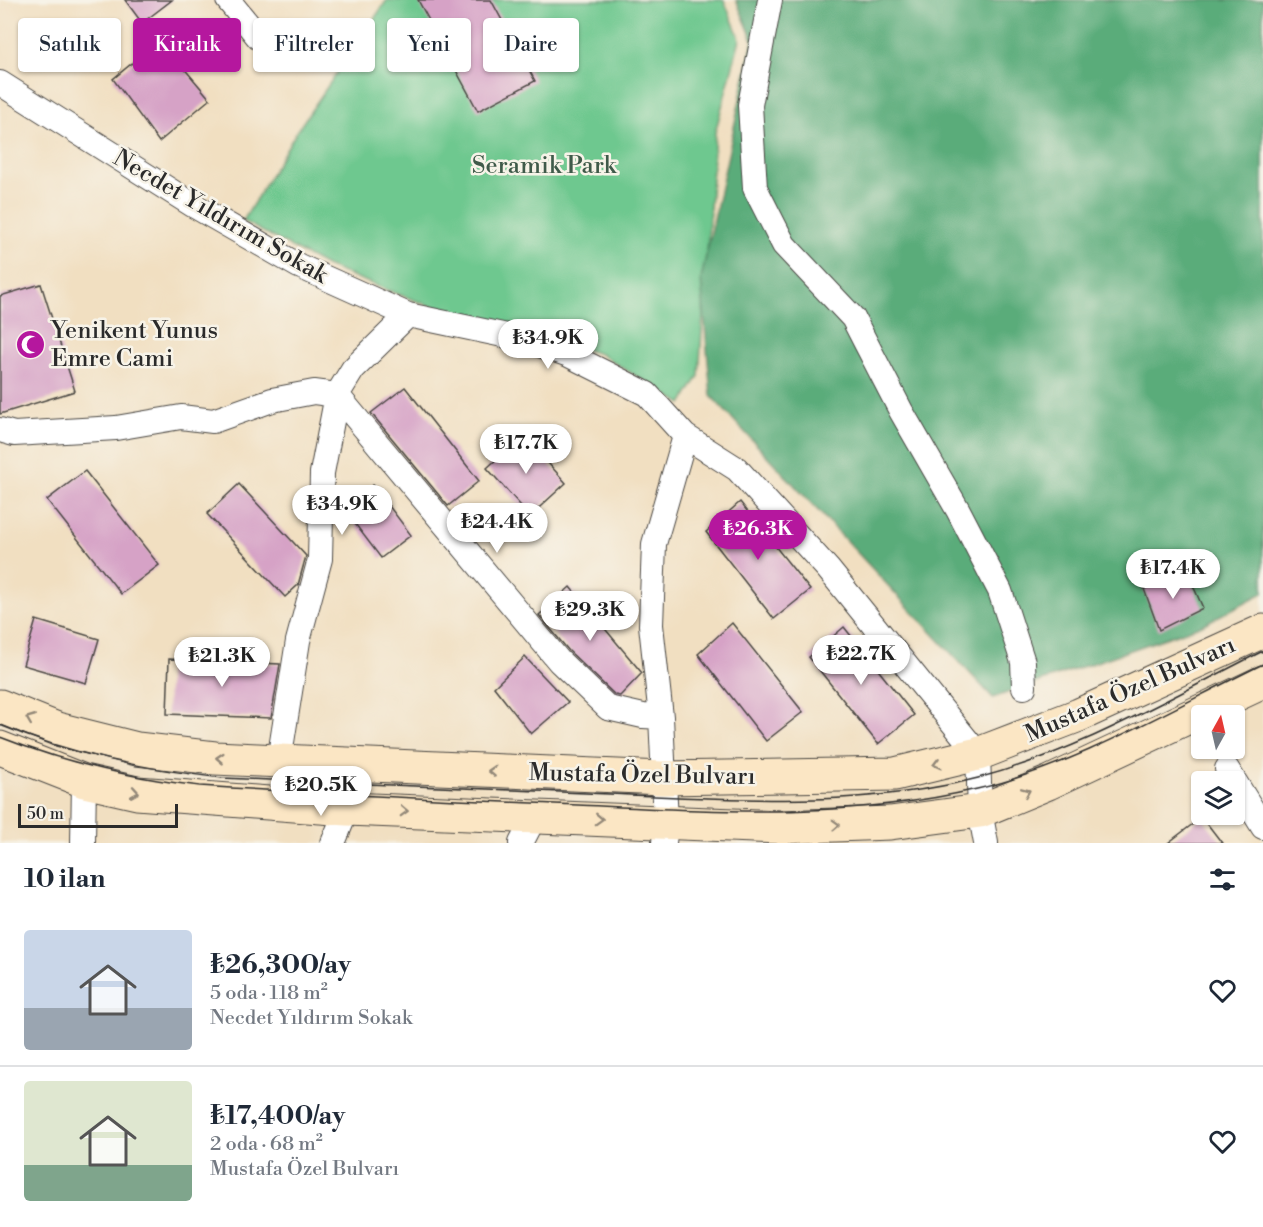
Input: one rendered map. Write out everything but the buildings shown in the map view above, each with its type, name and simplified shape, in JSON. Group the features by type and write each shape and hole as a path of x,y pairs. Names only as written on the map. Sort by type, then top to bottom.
{"main road":[{"name":"Mustafa Özel Bulvarı","path":"0,706 57,729 137,749 215,758 662,778 895,774 978,754 1079,715 1263,631"},
{"name":"Mustafa Özel Bulvarı","path":"0,748 84,781 137,793 347,809 528,830 665,832 890,823 980,812 1048,783 1263,682"}],"street":[{"path":"228,0 253,31"},
{"path":"770,0 750,105 755,189 784,245 853,318 901,411 958,510 1000,591 1023,663 1024,687"},
{"name":"Necdet Yıldırım Sokak","path":"0,83 193,206 299,266 408,315 522,339 569,355 647,394 685,436 737,469 828,569 978,754"},
{"path":"279,761 298,641 320,559 322,473 337,395 353,369 408,315"},
{"path":"0,430 14,434 26,434 116,428 180,417 213,421 272,400 314,392 337,395 559,661 608,708 643,716 661,717"},
{"path":"665,832 661,717 651,625 654,544 685,436"},
{"path":"978,754 980,812 986,843"},
{"path":"1227,769 1263,827"},
{"path":"83,843 84,781"},
{"path":"333,843 347,809"}],"green space":[{"name":"Seramik Park","path":"387,0 724,0 740,39 715,133 699,376 682,404 600,354 509,326 450,313 395,293 326,266 243,221 297,131 338,72 375,72 375,18"},
{"path":"736,0 1263,0 1263,593 1200,626 993,698 711,396 701,279 753,40"}],"tram line":[{"path":"0,725 81,753 165,770 222,778 702,798 795,800 841,798 933,788 1015,767 1088,739 1263,651"},
{"path":"0,737 98,768 149,779 200,786 389,797 728,811 828,809 928,799 1014,779 1087,751 1263,664"}],"place":[{"name":"Yenikent Yunus Emre Cami","path":"30,344"}]}
